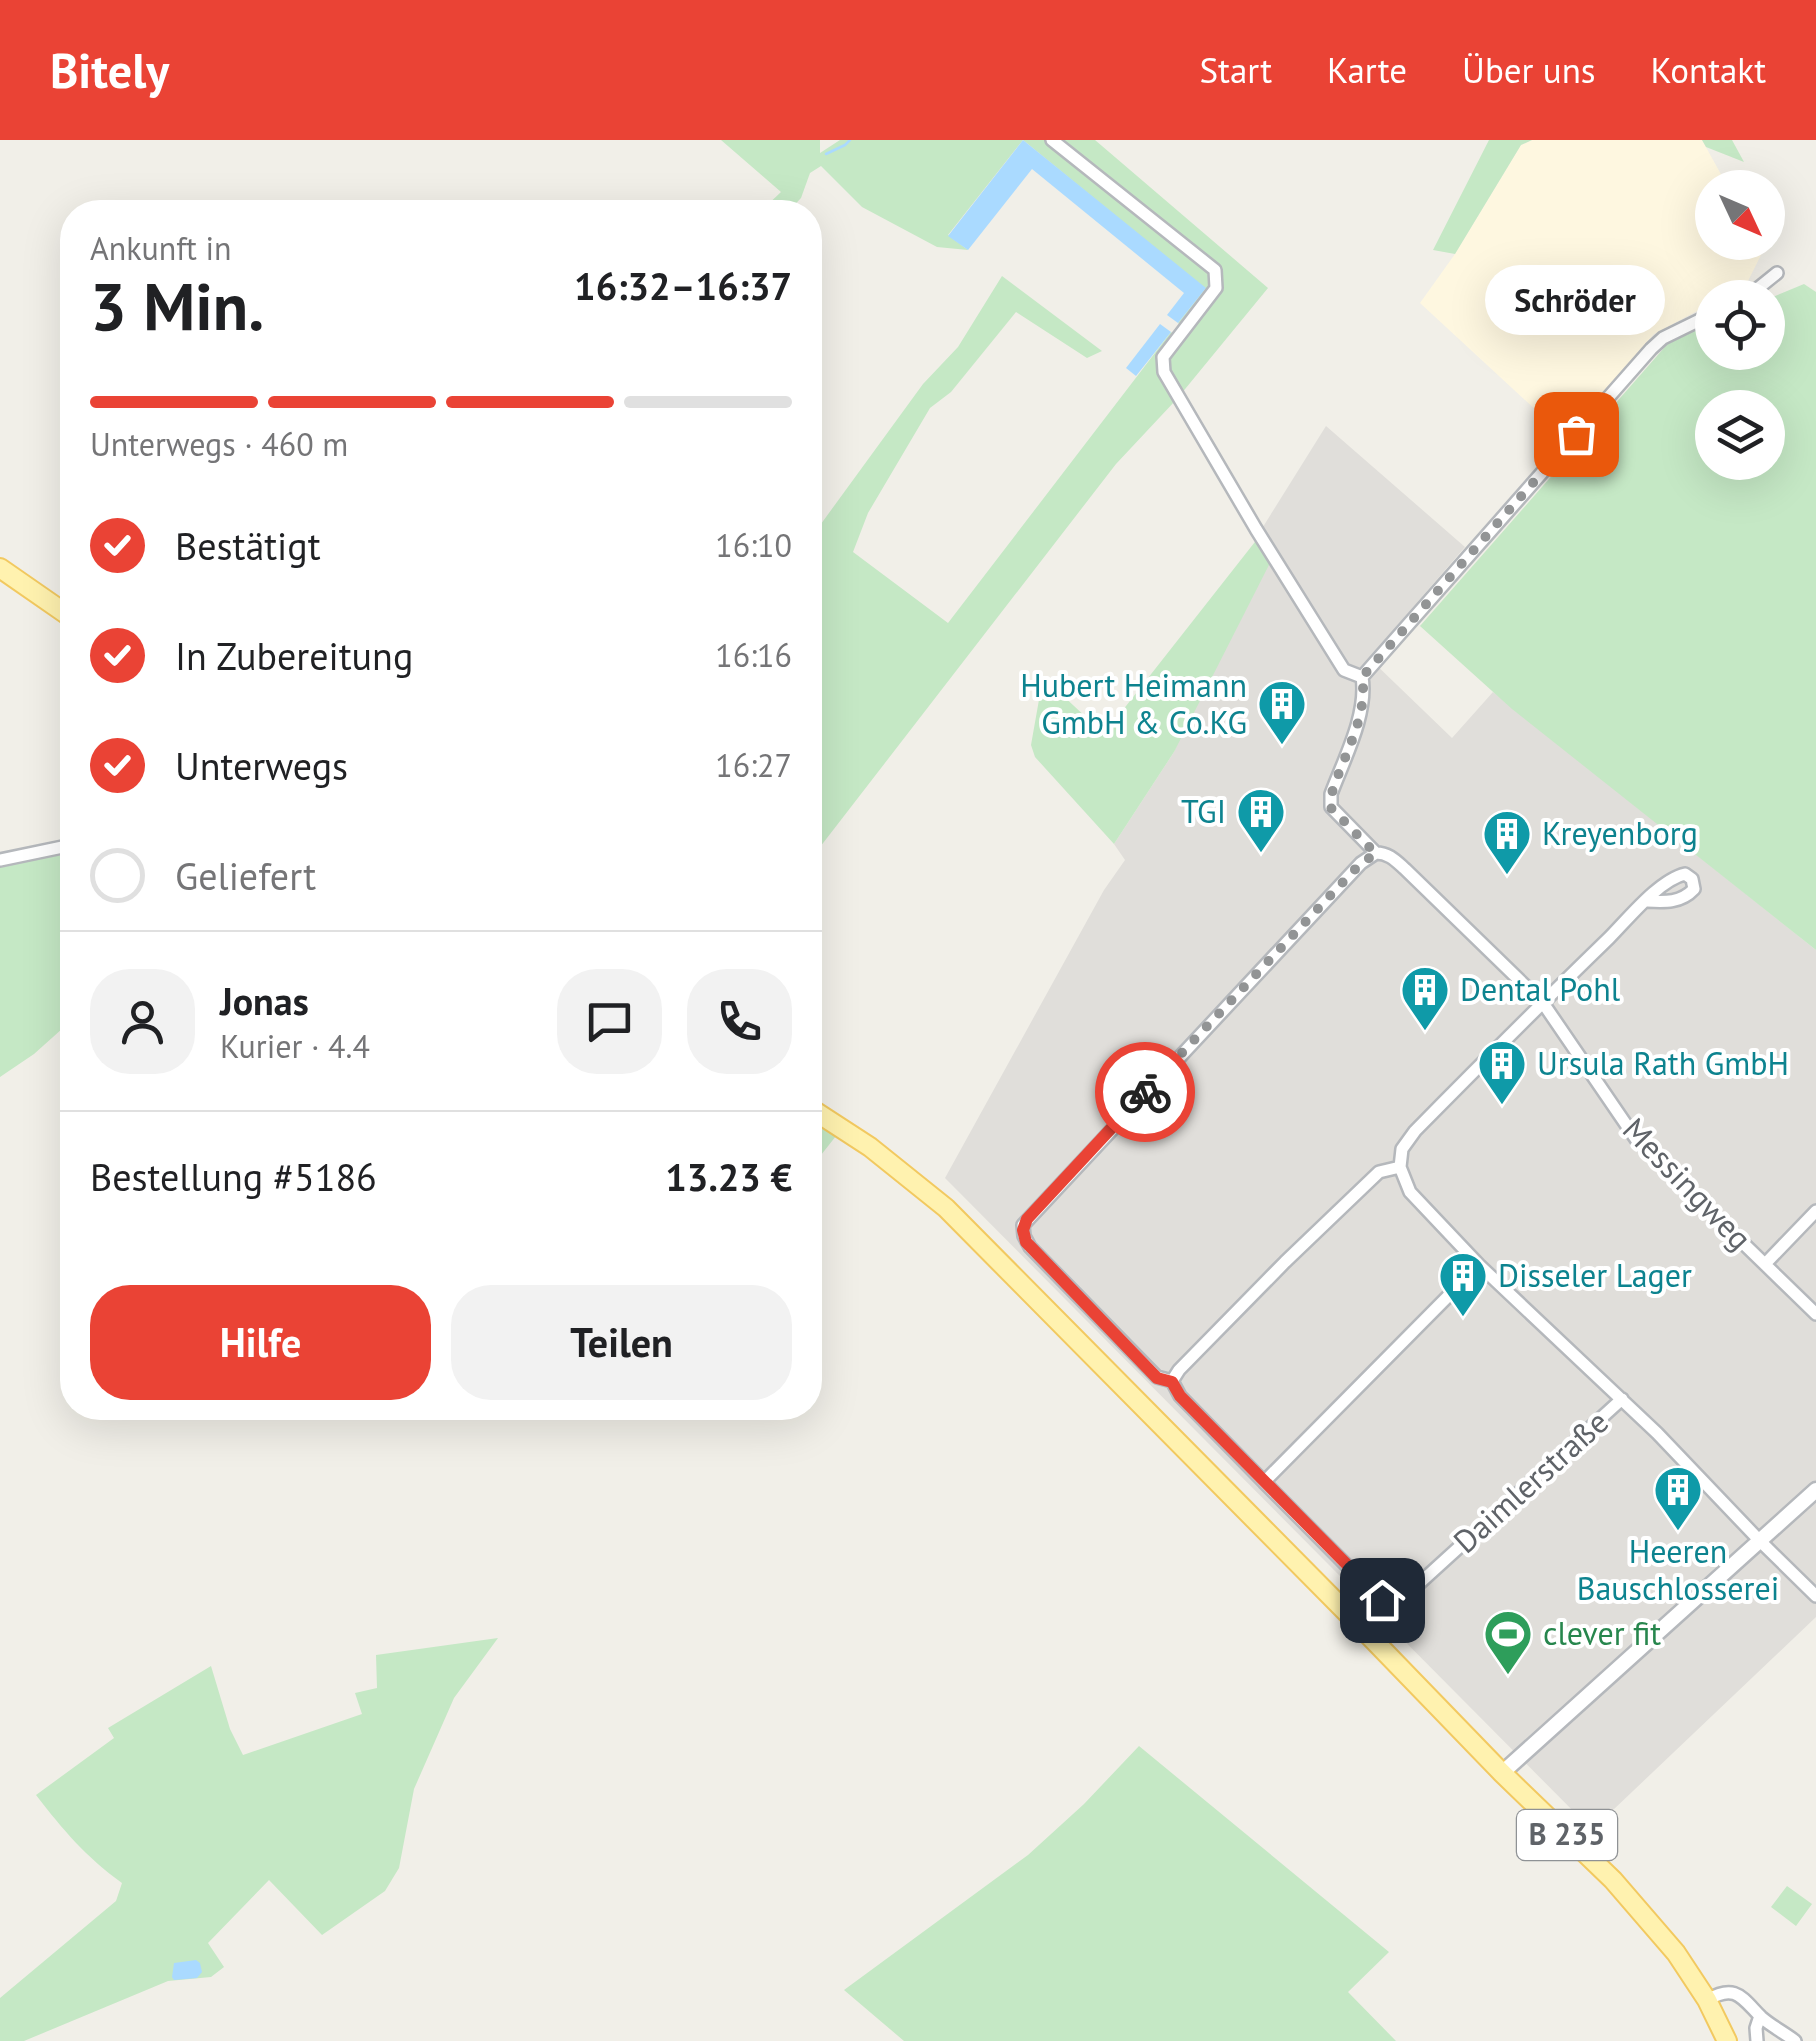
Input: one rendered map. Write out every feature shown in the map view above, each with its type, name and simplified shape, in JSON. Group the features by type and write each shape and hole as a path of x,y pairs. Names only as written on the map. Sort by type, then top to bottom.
{"main road":[{"path":"0,568 60,610"},
{"name":"B 235","path":"822,1116 894,1165 958,1220 1502,1773 1603,1870 1676,1953 1707,2000 1727,2041"}],"street":[{"path":"1052,140 1215,270 1216,288 1163,357 1164,372 1344,670 1362,677 1650,349 1695,322"},
{"path":"1768,280 1776,273"},
{"name":"Messingweg","path":"1362,677 1361,710 1330,800 1331,808 1376,854 1392,857 1543,1003 1636,1139 1816,1314"},
{"path":"0,860 60,848"},
{"path":"1376,854 1361,863 1023,1224 1030,1247 1157,1378 1172,1382 1179,1370 1285,1262 1379,1172 1400,1167 1402,1149 1415,1130 1647,901"},
{"name":"Daimlerstraße","path":"1400,1167 1410,1192 1479,1264 1622,1399 1816,1596"},
{"name":"Messingweg","path":"1764,1264 1816,1211"},
{"path":"1264,1482 1479,1264"},
{"name":"Daimlerstraße","path":"1172,1382 1180,1396 1382,1600 1394,1603 1622,1399"},
{"path":"1502,1773 1816,1490"},
{"path":"1707,2000 1727,1992 1736,1994 1796,2041"},
{"path":"1757,2041 1760,2016"}],"shaded area":[{"path":"1532,140 1702,140 1719,170 1695,170 1695,260 1758,260 1748,280 1695,280 1695,312 1654,334 1564,436 1420,303 1455,254 1521,145"},
{"path":"1326,426 1465,547 1369,658 1452,738 1493,692 1816,950 1816,1617 1592,1830 945,1178 1104,890 1125,860 1114,844 1174,752 1261,530"}],"green space":[{"path":"721,140 820,140 820,153 840,140 1023,140 948,235 968,250 937,247 862,207 821,166 810,173 799,200 773,200 781,192"},
{"path":"1023,140 1046,140 1211,272 1213,287 1182,327 1178,323 1205,289"},
{"path":"1058,140 1095,140 1268,288 1181,394 1168,370 1167,358 1220,291 1219,268"},
{"path":"1489,140 1532,140 1521,145 1455,254 1433,250"},
{"path":"1702,140 1732,140 1744,162 1706,147"},
{"path":"1002,276 1102,351 1087,358 1016,312 951,392 930,408 868,513 853,552 948,623 1171,332 1175,335 1158,356 1175,401 1116,464 822,844 822,523 923,384 958,347"},
{"path":"1804,284 1816,292 1816,950 1512,709 1420,626 1671,340 1695,329 1695,370 1785,370 1785,292"},
{"path":"1258,538 1271,561 1174,752 1114,844 1035,757 1031,745 1043,677 1104,734"},
{"path":"60,855 60,1031 0,1077 0,866"},
{"path":"822,1127 836,1136 822,1154"},
{"path":"498,1638 454,1698 414,1789 399,1868 385,1891 322,1935 269,1880 208,1943 224,1967 211,1977 168,1981 24,2041 0,2041 0,1998 116,1901 122,1883 76,1842 36,1795 114,1738 108,1728 211,1666 230,1729 243,1755 362,1714 355,1693 377,1688 376,1655"},
{"path":"1139,1746 1389,1952 1348,1992 1396,2041 904,2041 844,1990 1028,1855"},
{"path":"1787,1886 1812,1904 1796,1926 1771,1907"}],"water":[{"path":"1023,140 1206,288 1178,323 1167,315 1184,293 1032,169 968,250 948,236"},
{"path":"1160,324 1171,332 1136,376 1126,368"},
{"path":"196,1960 202,1972 197,1978 174,1980 174,1963"}],"waterway":[{"path":"826,154 850,140"}],"way so far":[{"path":"1145,1092 1361,863 1376,854 1331,808 1330,800 1361,710 1362,677 1576,434"}],"place":[{"name":"Schröder","path":"1576,434"},
{"name":"Hubert Heimann GmbH & Co.KG","path":"1282,746"},
{"name":"TGI","path":"1261,854"},
{"name":"Kreyenborg","path":"1507,876"},
{"name":"Dental Pohl","path":"1425,1032"},
{"name":"Ursula Rath GmbH","path":"1502,1106"},
{"name":"Disseler Lager","path":"1463,1318"},
{"name":"Heeren Bauschlosserei","path":"1678,1532"},
{"name":"clever fit","path":"1508,1676"}],"route":[{"path":"1145,1092 1023,1224 1026,1242 1157,1378 1172,1382 1180,1396 1382,1600"}]}
